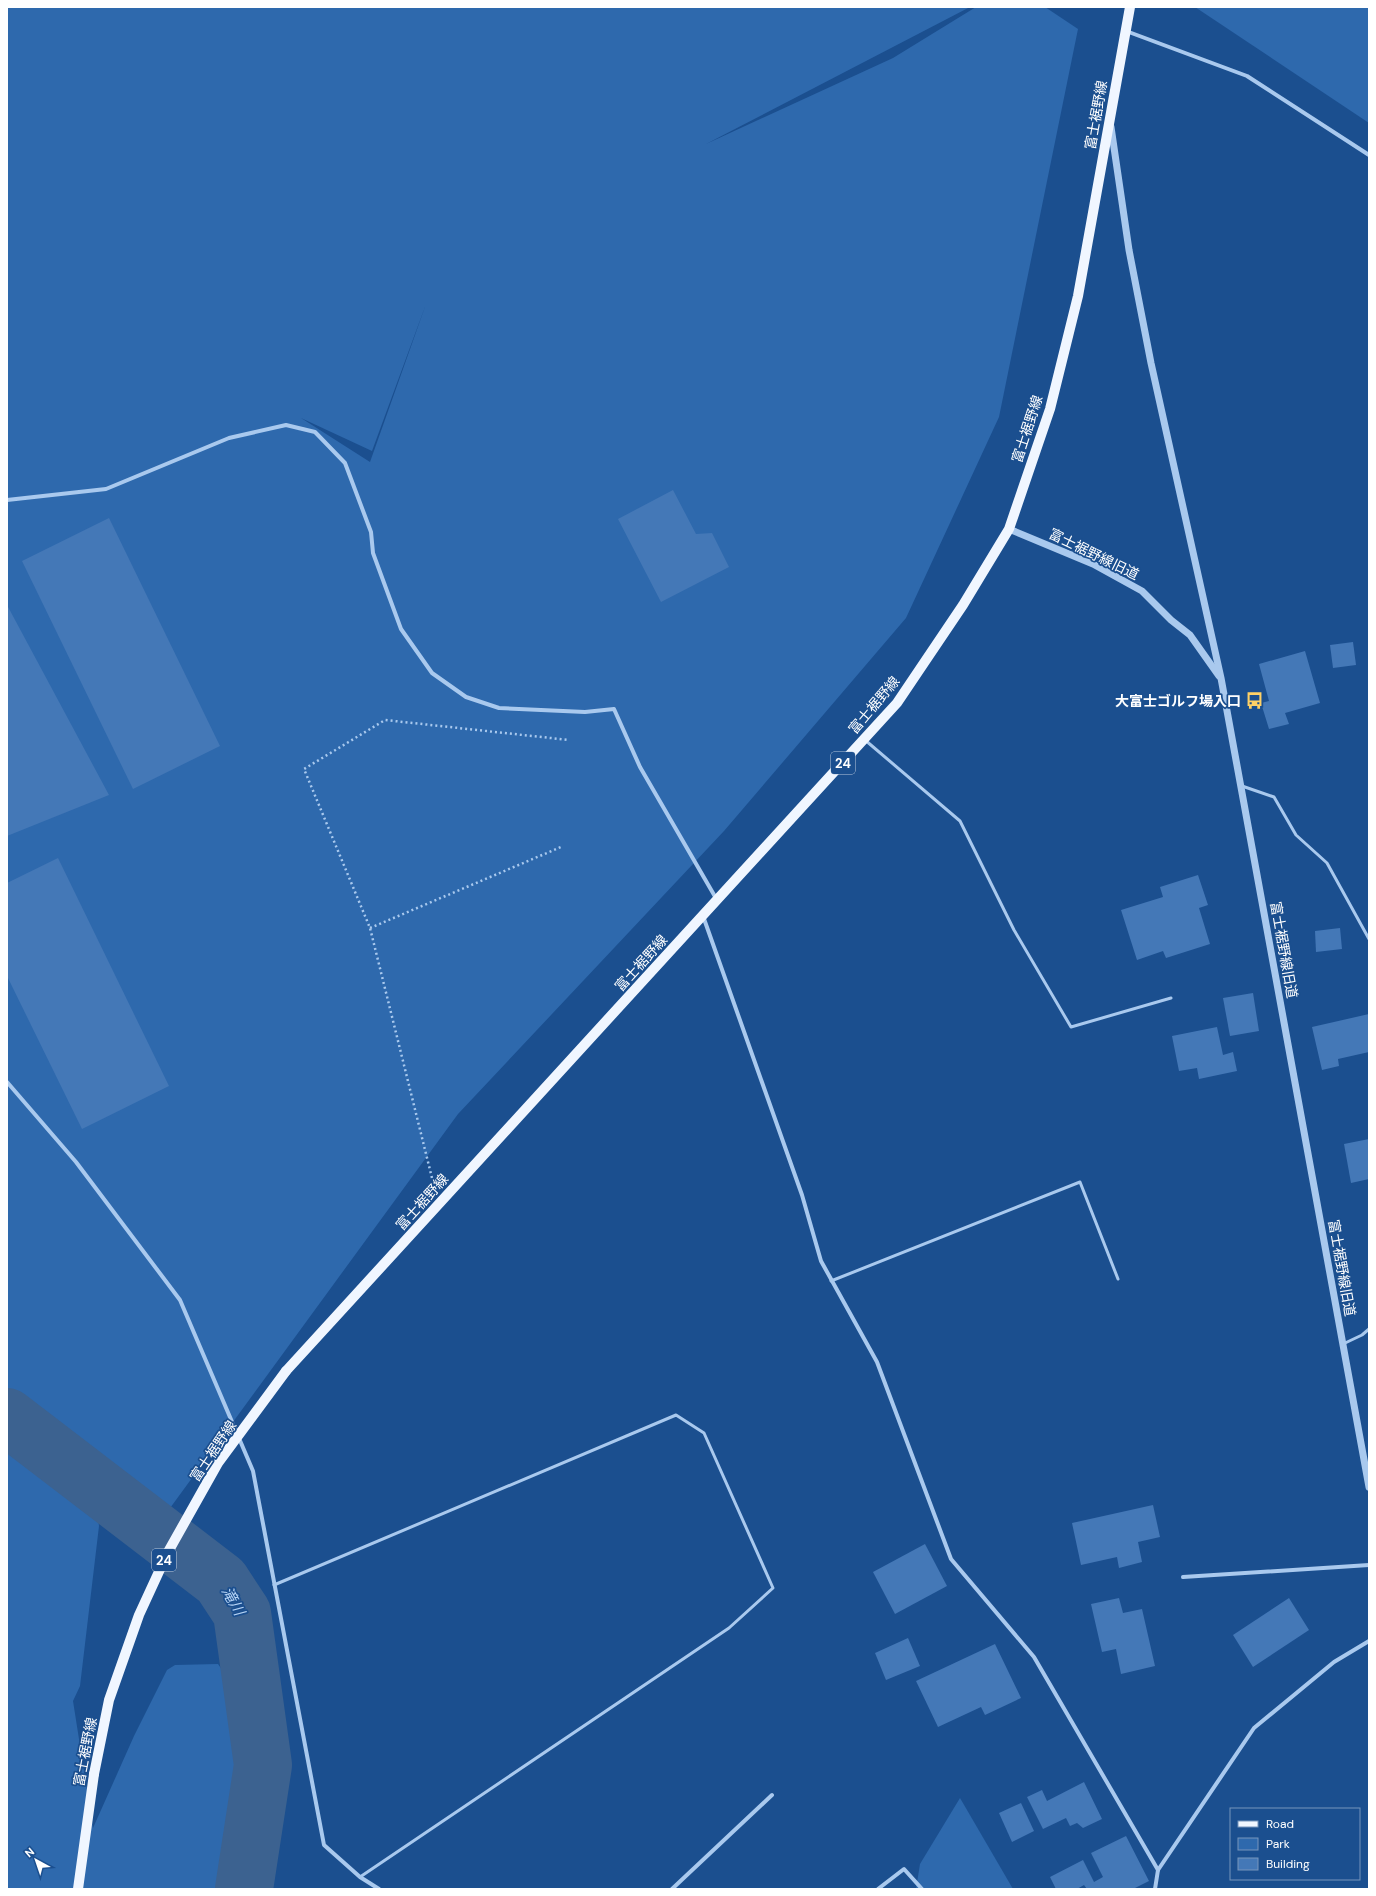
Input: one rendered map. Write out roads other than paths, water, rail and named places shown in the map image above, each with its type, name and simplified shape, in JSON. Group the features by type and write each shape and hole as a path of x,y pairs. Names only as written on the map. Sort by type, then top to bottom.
{"main road":[{"name":"富士裾野線","path":"78,1889 94,1774 109,1700 139,1615 168,1552 218,1463 286,1371 897,703 964,605 1009,529 1050,408 1078,296 1130,7"}],"street":[{"path":"1125,31 1247,76 1369,155"},
{"path":"1110,119 1129,250 1151,363 1221,678"},
{"path":"7,500 106,489 228,438 286,425 315,432 345,463 371,532 373,553 401,629 432,673 466,696 499,708 585,712 614,709 640,767 717,901"},
{"name":"富士裾野線旧道","path":"1009,529 1093,564 1142,591 1171,620 1190,635 1221,678 1369,1487"},
{"path":"703,916 802,1195 821,1261 877,1362 951,1559 1034,1657 1158,1870"},
{"path":"7,1082 76,1162 180,1300 253,1471 324,1845 360,1876 379,1889"},
{"path":"1183,1577 1369,1565"},
{"path":"1155,1889 1158,1870 1254,1728 1334,1662 1369,1641"},
{"path":"672,1889 772,1795"},
{"path":"878,1889 904,1869 922,1889"}],"lane":[{"path":"864,739 960,821 1014,930 1071,1028 1171,998"},
{"path":"1241,785 1274,797 1296,835 1327,863 1369,939"},
{"path":"831,1281 1080,1182 1118,1278"},
{"path":"1343,1345 1362,1335 1369,1329"},
{"path":"274,1585 676,1416 704,1433 773,1588 729,1628 360,1876"}],"waterway":[{"name":"滝川","path":"7,1417 221,1581 242,1613 263,1765 244,1889"}],"place":[{"name":"大富士ゴルフ場入口","path":"1254,701"}]}
